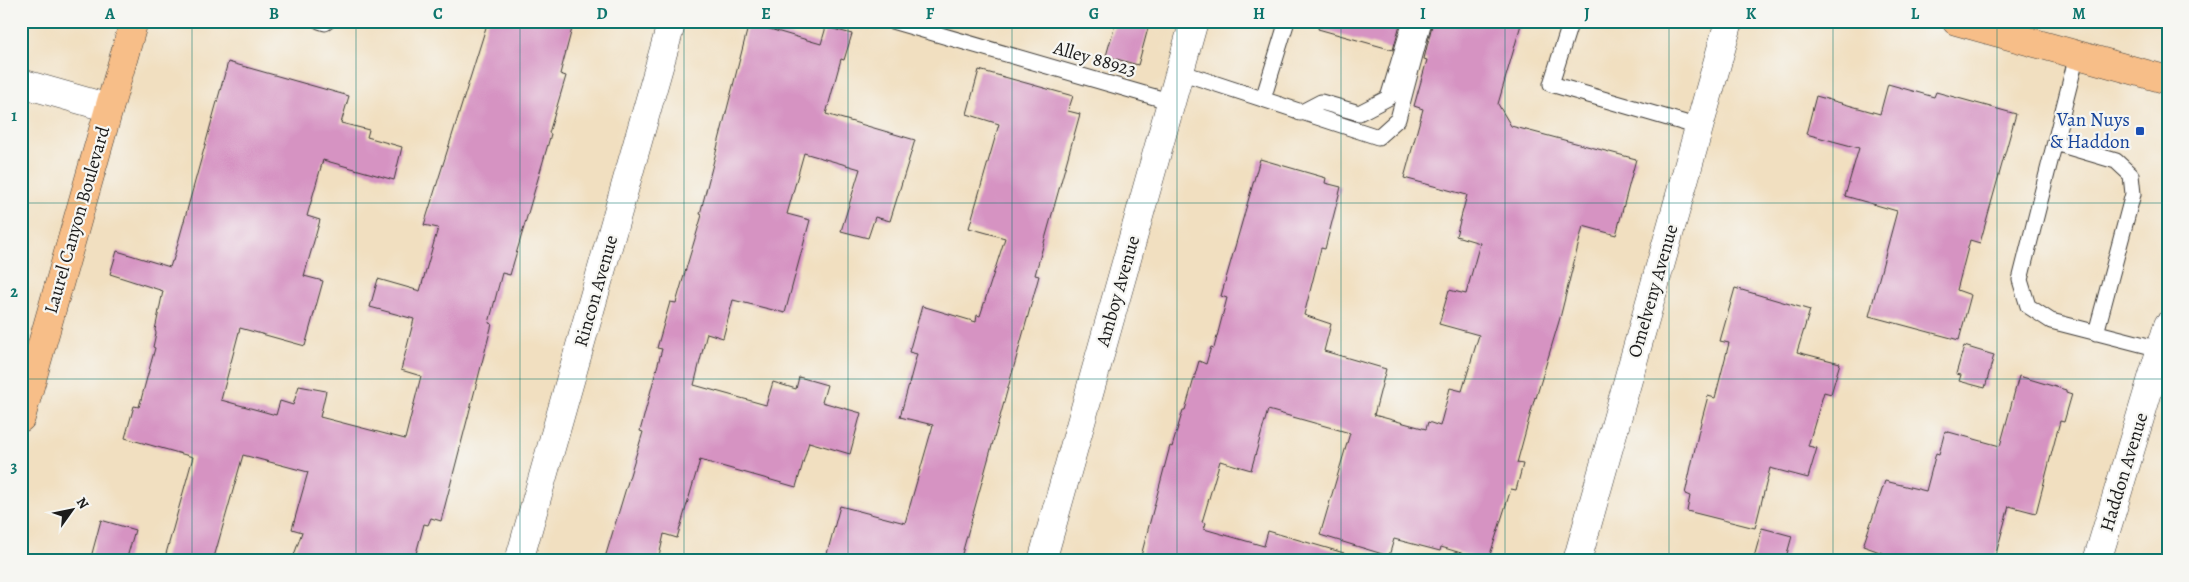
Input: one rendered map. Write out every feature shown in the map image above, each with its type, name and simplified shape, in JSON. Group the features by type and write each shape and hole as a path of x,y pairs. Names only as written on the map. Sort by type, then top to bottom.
{"main road":[{"name":"Laurel Canyon Boulevard","path":"21,418 134,21"},
{"path":"1956,21 2168,80"}],"street":[{"name":"Rincon Avenue","path":"519,561 672,21"},
{"name":"Amboy Avenue","path":"1042,561 1194,21"},
{"name":"Omelveny Avenue","path":"1577,561 1729,21"},
{"path":"21,83 109,108"},
{"name":"Haddon Avenue","path":"2097,561 2164,337"}],"lane":[{"path":"319,21 325,23 328,21"},
{"name":"Alley 88923","path":"892,21 1172,102"},
{"path":"1263,99 1287,21"},
{"path":"1300,113 1321,102 1359,113 1388,98 1411,21"},
{"path":"1180,72 1300,113 1378,137 1398,119 1424,21"},
{"path":"1571,21 1551,84 1700,127"},
{"path":"2077,55 2020,280 2028,306 2051,321 2096,333 2164,337"},
{"path":"2055,143 2116,161 2131,175 2132,194 2096,333"}],"building":[{"path":"488,21 574,21 560,74 566,76 549,133 551,134 510,275 502,273 489,323 492,324 441,521 431,518 428,525 424,524 414,561 292,561 302,532 292,529 308,472 243,455 213,561 164,561 193,457 125,438 134,406 139,407 155,348 153,347 155,330 163,291 110,274 117,251 170,267 228,62 349,96 341,123 369,130 367,137 402,147 394,180 323,160 307,216 320,220 304,276 323,281 305,346 240,328 221,400 276,415 280,401 293,405 299,386 326,391 320,417 405,439 421,376 401,370 414,319 370,307 378,279 420,291 438,228 424,225"},
{"path":"1116,21 1150,21 1138,65 1106,56"},
{"path":"1320,21 1401,21 1393,50 1318,29"},
{"path":"1433,21 1522,21 1498,104 1511,126 1636,159 1616,235 1583,226 1560,318 1535,397 1517,463 1523,464 1516,490 1511,489 1488,561 1441,547 1440,551 1394,539 1389,556 1320,535 1350,433 1268,410 1251,470 1220,461 1202,522 1206,523 1204,529 1264,546 1268,531 1344,553 1343,561 1157,561 1141,556 1170,446 1172,447 1183,410 1185,410 1199,361 1206,364 1211,347 1214,348 1227,298 1221,296 1260,159 1326,178 1325,183 1341,187 1325,249 1321,248 1304,315 1331,324 1324,351 1386,369 1374,415 1426,429 1428,422 1440,426 1450,388 1462,391 1479,335 1439,324 1449,290 1466,294 1480,243 1456,236 1467,195 1404,178 1423,109 1414,106 1427,60 1424,59"},
{"path":"749,23 821,44 826,27 852,34 844,60 841,59 826,114 915,140 890,221 875,217 868,238 841,231 860,169 804,153 787,214 810,220 785,313 733,300 723,338 707,333 694,385 766,405 773,382 796,389 799,377 827,385 822,402 861,413 850,454 809,442 796,487 700,460 677,538 664,534 658,561 604,561 643,432 640,431 662,349 657,348 670,302 676,303 702,215 700,214"},
{"path":"979,70 1073,96 1068,111 1080,114 1035,275 1039,276 960,561 825,561 840,506 905,523 933,425 900,417 917,354 909,352 922,306 976,322 977,315 980,316 1005,238 969,228 999,124 967,114"},
{"path":"1888,84 1934,97 1936,92 2016,114 1980,243 1970,240 1957,290 1971,295 1959,340 1869,316 1897,211 1845,196 1859,148 1806,134 1816,96 1880,114"},
{"path":"1735,288 1810,310 1797,352 1840,363 1831,394 1824,392 1808,446 1817,448 1808,478 1770,468 1755,528 1687,511 1690,496 1685,494 1708,396 1715,398 1729,343 1720,341"},
{"path":"1964,346 1994,355 1985,388 1959,381 1961,375 1956,374"},
{"path":"2019,376 2066,390 2066,392 2072,394 2064,422 2060,421 2036,513 2009,506 1994,561 1905,561 1863,546 1885,481 1926,491 1936,453 1939,454 1945,431 2000,446"},
{"path":"101,520 135,530 126,561 90,561"},
{"path":"1762,528 1792,536 1785,561 1753,561"}],"place":[{"name":"Van Nuys & Haddon","path":"2140,131"}]}
